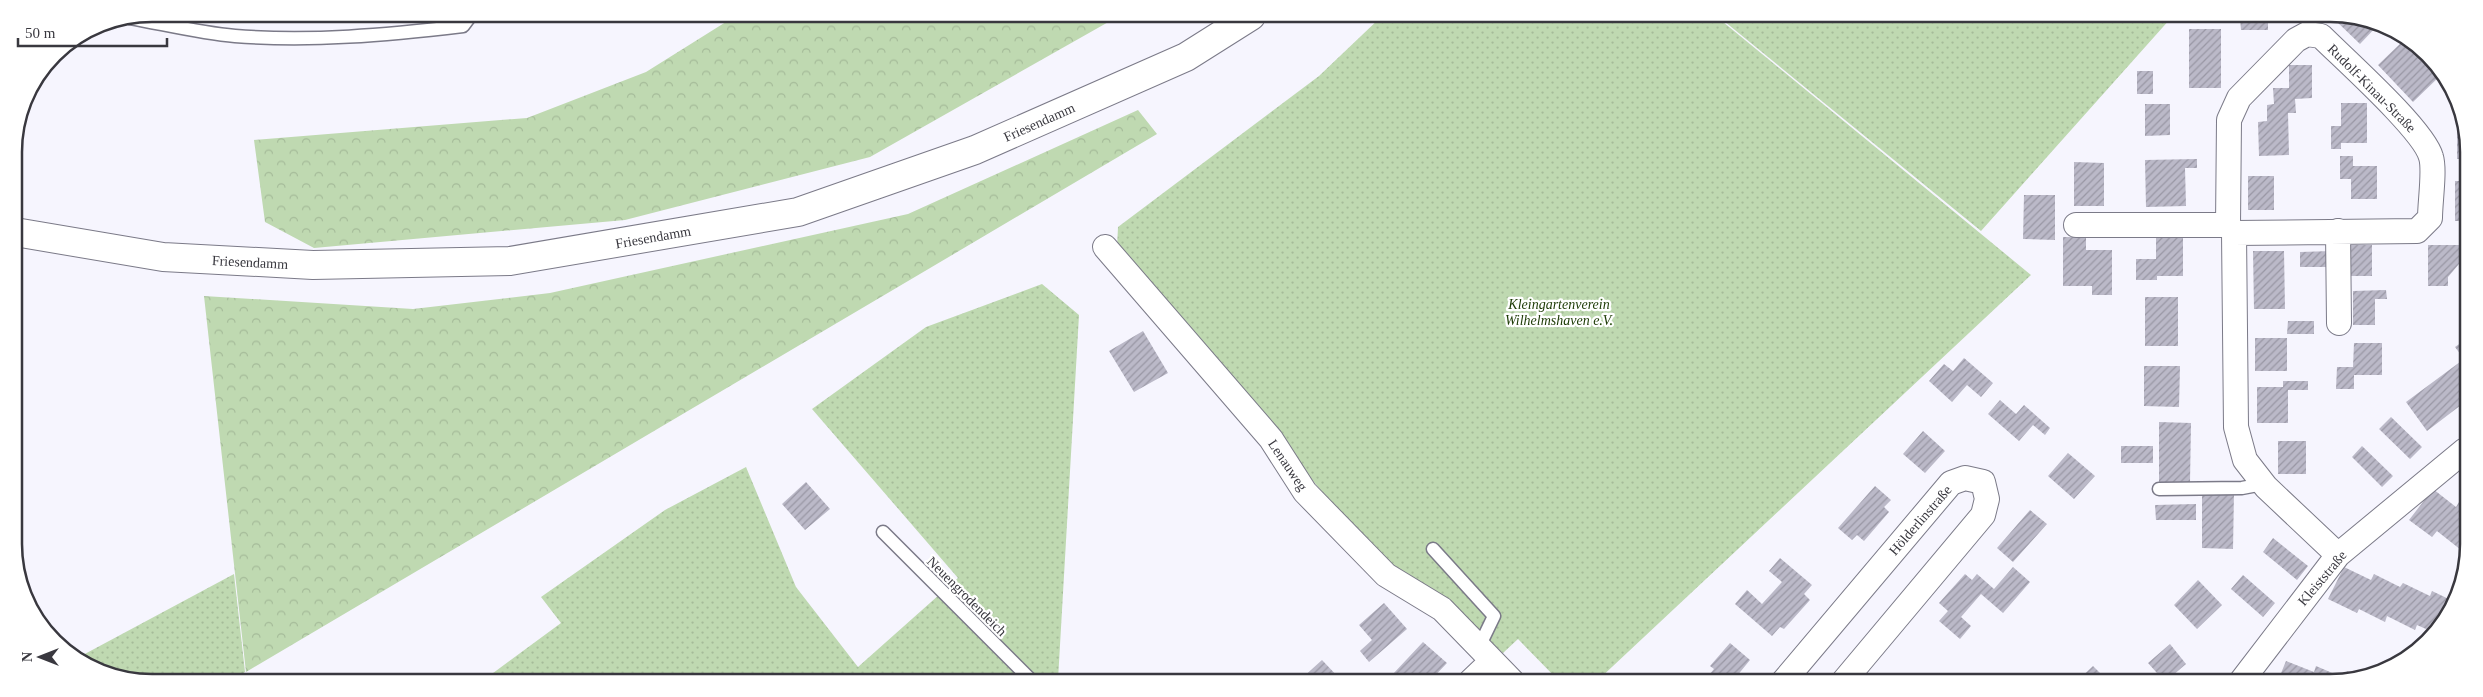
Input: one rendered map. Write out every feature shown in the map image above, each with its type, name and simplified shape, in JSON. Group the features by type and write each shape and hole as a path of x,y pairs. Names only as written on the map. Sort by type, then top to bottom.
{"main road":[{"name":"Friesendamm","path":"23,233 163,257 313,265 510,261 788,213 975,150 1186,57 1241,22"}],"street":[{"name":"Rudolf-Kinau-Straße","path":"2076,225 2231,229 2338,231 2417,231 2430,218 2431,157 2424,142 2372,86 2321,36 2307,34 2296,40 2239,98 2229,120 2231,229 2236,428 2245,460 2263,484 2338,555"},
{"path":"2338,231 2339,323"},
{"name":"Lenauweg","path":"1105,247 1271,438 1305,492 1386,576 1442,609 1505,674"},
{"name":"Kleiststraße","path":"2247,674 2338,555 2460,454"},
{"name":"Hölderlinstraße","path":"1789,674 1951,483 1965,478 1983,482 1987,499 1983,515 1850,674"},
{"path":"1476,674 1486,654"}],"lane":[{"path":"153,22 233,36 306,39 396,34 463,26 466,22"},
{"path":"2159,488 2242,488 2263,484"},
{"name":"Neuengrodendeich","path":"883,532 1024,674"},
{"path":"1433,549 1494,616 1486,654"}],"green space":[{"path":"726,22 1108,22 870,157 625,220 314,248 265,222 254,140 527,118 646,72"},
{"name":"Kleingartenverein Wilhelmshaven e.V.","path":"1376,22 1723,22 2031,275 1604,674 1552,674 1518,639 1503,653 1377,557 1117,248 1118,227 1319,76"},
{"path":"1725,22 2167,22 1981,231"},
{"path":"1138,110 1157,134 246,672 204,296 413,309 550,293 908,214"},
{"path":"1042,284 1079,315 1058,674 492,674 561,623 541,597 665,510 746,467 796,587 858,667 958,578 812,409 926,327"},
{"path":"234,574 245,672 242,674 136,673 111,668 83,655"}],"building":[{"path":"2240,22 2268,22 2268,30 2241,30"},
{"path":"2338,23 2373,30 2360,44"},
{"path":"2189,29 2221,29 2221,88 2189,88"},
{"path":"2400,43 2422,61 2437,79 2413,102 2378,65"},
{"path":"2289,65 2312,65 2312,98 2295,99 2296,113 2288,113 2289,155 2259,156 2258,122 2267,121 2267,105 2274,104 2273,88 2289,88"},
{"path":"2137,71 2153,71 2153,94 2137,94"},
{"path":"2341,103 2367,103 2367,143 2341,143 2341,149 2331,149 2331,126 2341,126"},
{"path":"2145,104 2170,104 2170,135 2145,136"},
{"path":"2457,125 2460,159 2457,159"},
{"path":"2340,156 2353,156 2353,166 2377,166 2377,199 2351,199 2351,179 2340,179"},
{"path":"2197,159 2197,168 2185,168 2186,206 2146,207 2145,160"},
{"path":"2074,162 2104,163 2104,206 2074,206"},
{"path":"2248,176 2274,176 2274,210 2248,210"},
{"path":"2455,181 2460,181 2460,221 2455,221"},
{"path":"2024,195 2055,195 2055,240 2023,239"},
{"path":"2063,237 2086,237 2086,250 2112,250 2112,295 2092,295 2092,286 2063,286"},
{"path":"2156,238 2183,238 2183,276 2157,276 2157,280 2136,280 2136,259 2156,259"},
{"path":"2460,244 2459,264 2448,277 2448,286 2428,286 2428,245"},
{"path":"2349,245 2372,245 2372,276 2351,276 2351,286 2343,286"},
{"path":"2253,251 2284,251 2285,309 2254,309"},
{"path":"2332,251 2332,267 2300,267 2300,252"},
{"path":"2386,290 2387,299 2375,299 2375,325 2353,325 2353,291"},
{"path":"2145,297 2178,297 2178,346 2145,346"},
{"path":"2288,321 2314,321 2314,334 2287,334"},
{"path":"1143,331 1168,373 1134,392 1109,351"},
{"path":"2255,338 2287,338 2287,371 2255,371"},
{"path":"2354,343 2382,343 2382,375 2354,375 2354,389 2336,389 2337,367 2353,367"},
{"path":"2460,343 2460,354 2455,347"},
{"path":"1964,358 1993,383 1981,397 1967,385 1952,402 1929,381 1944,364 1953,371"},
{"path":"2460,362 2460,406 2427,431 2406,402"},
{"path":"2144,366 2180,366 2179,407 2144,406"},
{"path":"2283,381 2308,381 2308,390 2288,390 2288,423 2257,423 2257,387 2283,387"},
{"path":"2000,400 2016,414 2024,405 2050,428 2045,435 2033,425 2019,441 1988,414"},
{"path":"2391,417 2422,447 2410,459 2379,429"},
{"path":"2159,422 2191,423 2190,482 2159,482"},
{"path":"1923,431 1945,451 1925,473 1903,454"},
{"path":"2278,441 2306,441 2306,474 2278,474"},
{"path":"2121,446 2153,446 2153,463 2121,463"},
{"path":"2362,446 2393,476 2382,487 2352,457"},
{"path":"2068,453 2095,476 2074,499 2048,476"},
{"path":"806,482 830,509 805,530 782,504"},
{"path":"1875,486 1891,500 1884,507 1889,512 1864,541 1857,535 1852,540 1838,528"},
{"path":"2433,489 2456,507 2459,502 2460,549 2437,531 2432,537 2409,520"},
{"path":"2202,491 2234,492 2233,549 2202,548"},
{"path":"2196,504 2196,520 2156,520 2155,505"},
{"path":"2030,510 2047,524 2013,562 1997,548"},
{"path":"2273,538 2308,566 2297,580 2263,552"},
{"path":"1780,558 1812,585 1804,594 1810,600 1784,629 1780,627 1772,636 1735,604 1747,590 1762,604 1782,582 1769,571"},
{"path":"2013,567 2030,582 2003,613 1981,594 1961,617 1971,626 1960,639 1939,621 1948,611 1939,603 1965,574 1972,580 1977,574 1994,589"},
{"path":"2344,567 2371,580 2374,574 2400,587 2403,583 2430,596 2432,591 2448,599 2439,617 2428,630 2417,625 2415,630 2387,616 2385,622 2359,609 2357,613 2328,599"},
{"path":"2243,575 2275,603 2263,617 2231,589"},
{"path":"2198,580 2222,605 2197,629 2174,605"},
{"path":"1384,603 1407,629 1369,662 1360,651 1372,640 1359,625"},
{"path":"1423,642 1447,663 1437,674 1393,674"},
{"path":"1730,643 1750,660 1739,674 1710,674 1714,669 1710,666"},
{"path":"2170,644 2186,664 2174,674 2158,674 2148,663"},
{"path":"1322,660 1335,674 1307,674"},
{"path":"2286,661 2314,672 2316,666 2335,674 2281,674"},
{"path":"2093,666 2101,674 2084,674"}]}
